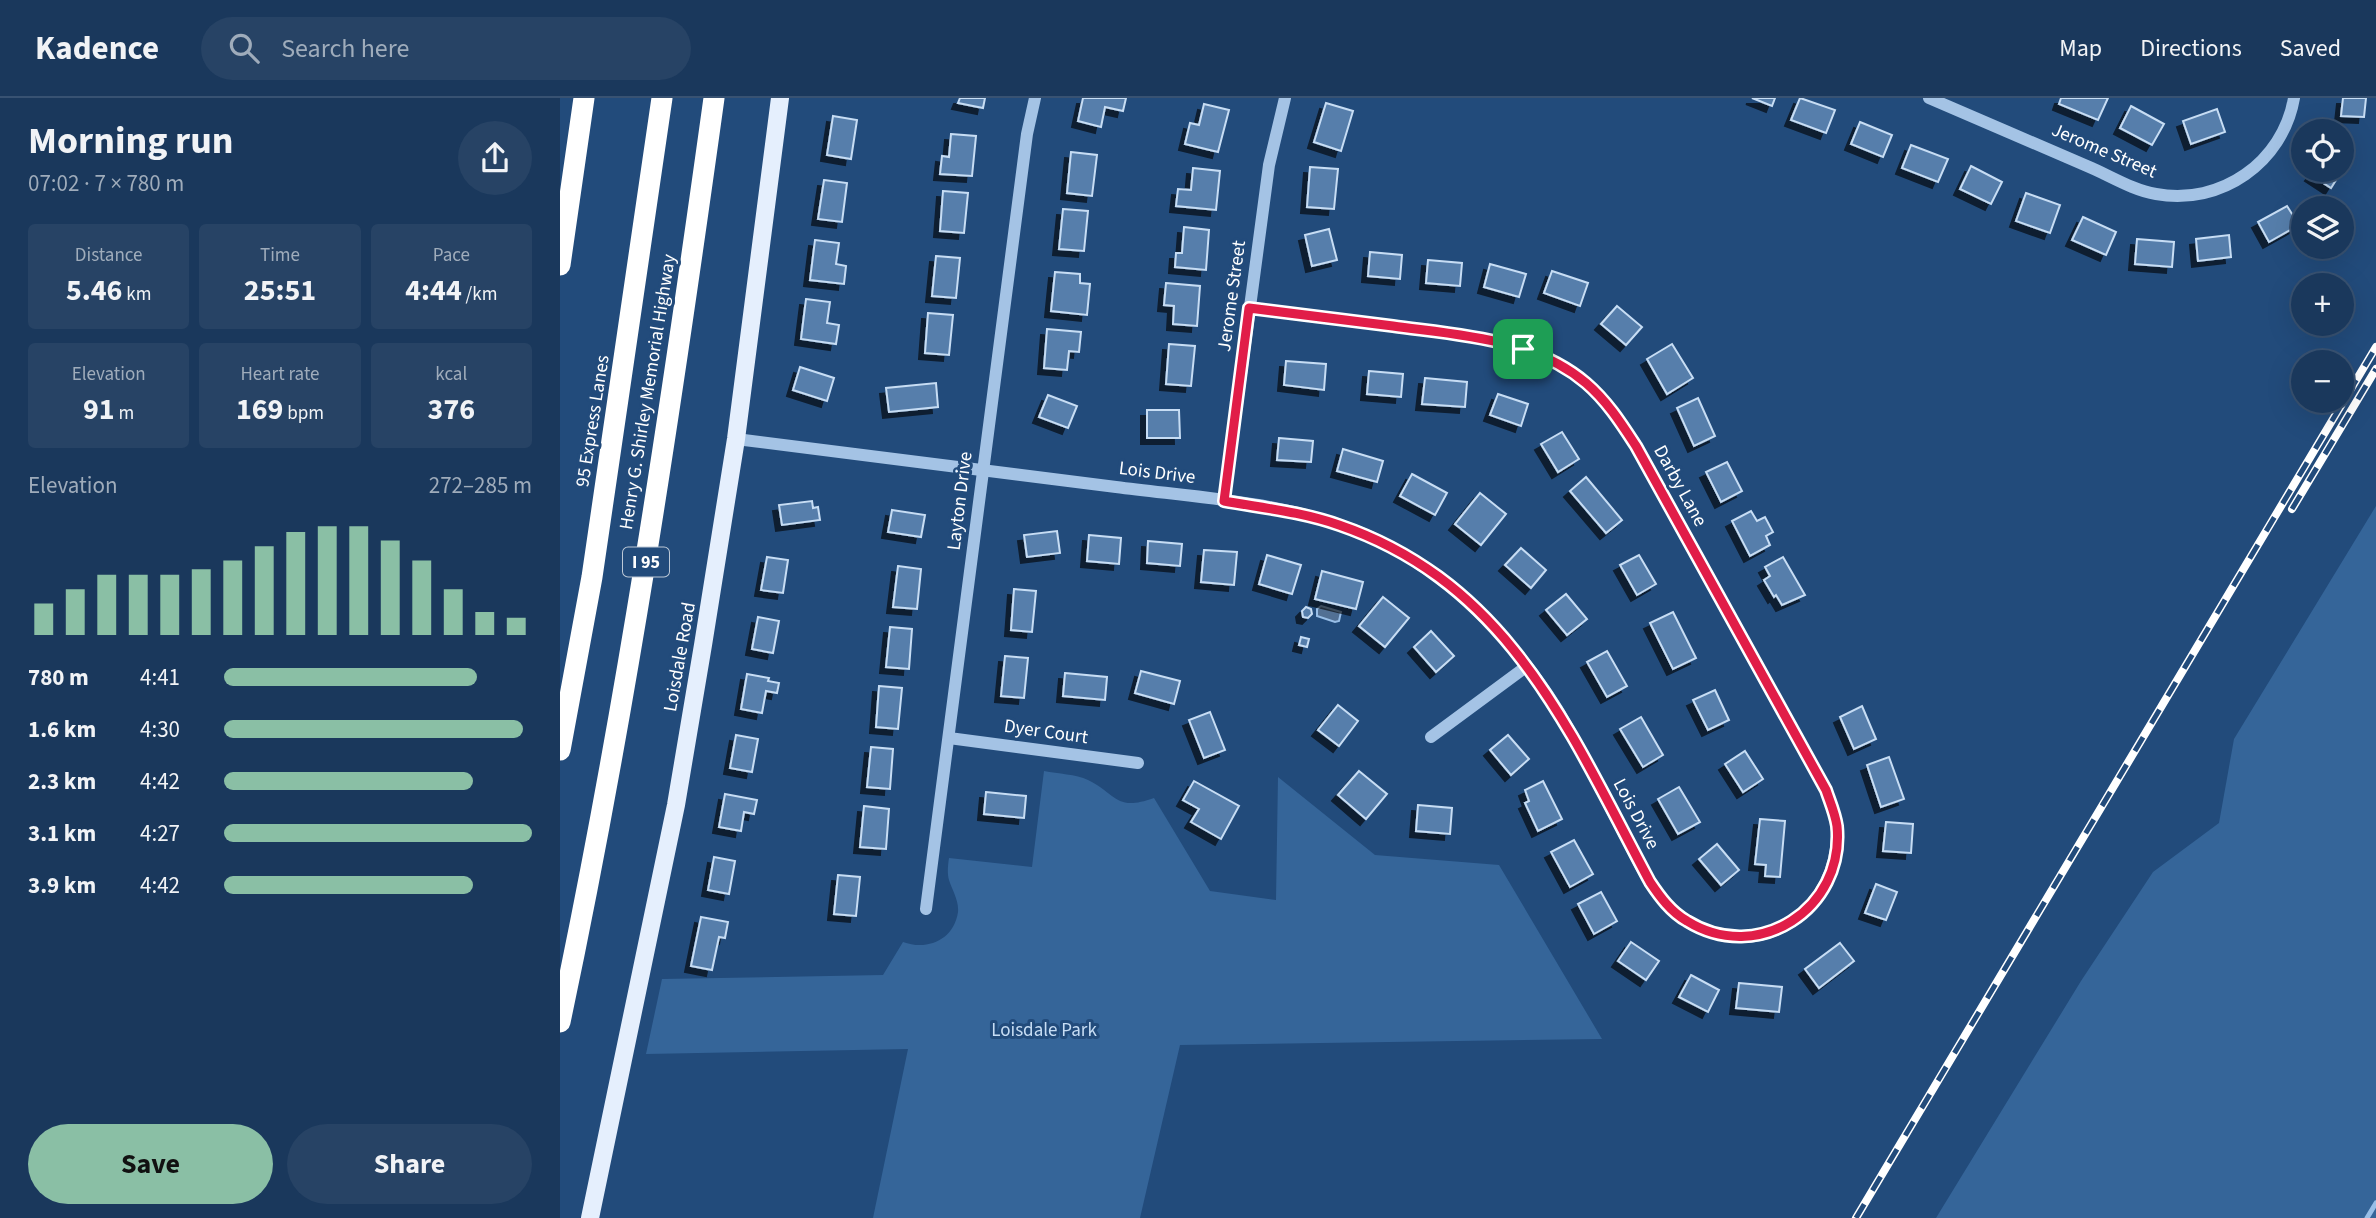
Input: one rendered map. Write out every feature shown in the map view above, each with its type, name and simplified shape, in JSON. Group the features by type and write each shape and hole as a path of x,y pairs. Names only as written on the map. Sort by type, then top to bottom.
{"highway":[{"path":"560,265 584,98"},
{"name":"95 Express Lanes","path":"560,750 592,578 663,98"},
{"name":"Henry G. Shirley Memorial Highway","path":"560,1023 623,698 651,531 674,389 714,98"}],"main road":[{"name":"Loisdale Road","path":"590,1218 676,805 736,439 780,98"}],"street":[{"name":"Layton Drive","path":"926,909 1027,134 1035,98"},
{"name":"Jerome Street","path":"1224,501 1269,165 1284,98"},
{"name":"Jerome Street","path":"1929,98 2147,192 2190,196 2220,189 2238,180 2272,150 2287,125 2294,98"},
{"name":"Darby Lane","path":"1249,308 1474,337 1523,349 1567,370 1586,383 1613,410 1636,446 1819,778 1835,814 1837,827 1833,868 1813,903 1793,922"},
{"name":"Lois Drive","path":"736,439 1224,501 1310,517 1372,538 1439,577 1476,607 1527,666 1557,708 1650,882 1674,912 1696,927 1721,935 1742,937 1762,934 1793,922"},
{"path":"1431,737 1527,666"},
{"name":"Dyer Court","path":"949,738 1138,763"}],"green space":[{"path":"2376,506 2376,1218 1936,1218 2081,981 2153,872 2219,823 2234,739"},
{"name":"Loisdale Park","path":"1044,771 1083,778 1124,802 1141,802 1154,798 1210,891 1276,900 1278,777 1375,855 1499,865 1602,1039 1180,1045 1140,1218 873,1218 908,1049 646,1054 662,979 883,975 903,942 921,945 938,941 951,930 958,912 948,877 949,858 1032,867"}],"shaded area":[{"path":"1321,606 1341,612 1339,621 1317,616 1317,609"}],"building":[{"path":"960,98 985,98 983,108 958,103"},
{"path":"1083,98 1126,98 1123,111 1105,107 1101,127 1078,121"},
{"path":"1752,98 1775,98 1772,106"},
{"path":"1800,98 1835,110 1826,133 1791,120"},
{"path":"2061,98 2108,98 2098,120 2059,104"},
{"path":"2343,98 2366,98 2364,117 2341,116"},
{"path":"1326,103 1353,111 1341,151 1314,142"},
{"path":"1204,104 1229,110 1218,152 1185,144 1190,123 1199,125"},
{"path":"2131,106 2164,124 2152,145 2120,128"},
{"path":"2217,109 2225,132 2191,144 2183,121"},
{"path":"833,116 857,120 851,159 827,155"},
{"path":"1860,122 1892,135 1883,157 1851,144"},
{"path":"951,134 976,136 972,176 940,174 942,156 949,157"},
{"path":"1911,145 1948,159 1938,182 1902,168"},
{"path":"1071,152 1097,155 1092,196 1067,193"},
{"path":"1971,166 2002,182 1991,204 1960,189"},
{"path":"1310,167 1338,169 1334,209 1307,207"},
{"path":"1193,168 1220,171 1216,210 1176,206 1178,189 1191,190"},
{"path":"824,180 847,183 842,222 818,219"},
{"path":"2322,182 2335,182 2331,188"},
{"path":"943,191 968,193 964,233 940,231"},
{"path":"2026,193 2060,205 2050,233 2016,221"},
{"path":"2287,206 2291,212 2291,230 2269,242 2258,222"},
{"path":"1063,209 1088,211 1084,251 1059,249"},
{"path":"2083,217 2116,232 2106,255 2072,240"},
{"path":"1184,227 1209,230 1206,270 1175,267 1176,253 1182,253"},
{"path":"1329,229 1337,260 1312,266 1305,235"},
{"path":"2229,235 2231,257 2198,261 2196,239"},
{"path":"2137,239 2174,242 2172,267 2135,264"},
{"path":"815,240 839,243 836,264 846,266 844,284 810,280"},
{"path":"1370,252 1402,255 1400,279 1368,276"},
{"path":"936,256 960,258 956,298 932,296"},
{"path":"1428,260 1462,263 1460,286 1426,283"},
{"path":"1490,264 1526,274 1519,297 1484,287"},
{"path":"1552,271 1588,283 1580,306 1544,293"},
{"path":"1055,272 1080,274 1080,283 1090,284 1087,315 1051,311"},
{"path":"1166,283 1200,286 1197,326 1173,324 1174,306 1164,305"},
{"path":"806,299 830,302 827,323 839,325 836,344 801,339"},
{"path":"1617,306 1642,327 1626,345 1601,324"},
{"path":"928,313 953,315 949,355 925,353"},
{"path":"1047,329 1081,332 1079,352 1069,351 1067,370 1044,368"},
{"path":"1169,344 1195,346 1191,386 1166,384"},
{"path":"1672,344 1693,378 1667,394 1647,359"},
{"path":"1286,361 1326,364 1324,390 1284,385"},
{"path":"800,367 834,378 827,401 793,390"},
{"path":"1369,371 1403,374 1401,397 1367,394"},
{"path":"1425,378 1467,382 1465,407 1422,404"},
{"path":"936,383 938,407 889,412 886,388"},
{"path":"1498,394 1528,404 1521,426 1490,415"},
{"path":"1048,395 1077,406 1068,428 1039,417"},
{"path":"1698,398 1715,436 1694,446 1677,408"},
{"path":"1147,410 1179,410 1180,438 1147,438"},
{"path":"1562,432 1579,459 1558,472 1541,444"},
{"path":"1279,438 1313,441 1311,462 1277,460"},
{"path":"1343,449 1383,461 1377,482 1337,471"},
{"path":"1727,462 1742,491 1721,502 1706,472"},
{"path":"1412,474 1447,493 1435,515 1400,496"},
{"path":"1586,477 1622,520 1606,533 1570,491"},
{"path":"1480,493 1506,514 1481,545 1455,524"},
{"path":"812,501 813,508 818,507 820,520 782,525 779,505"},
{"path":"892,510 925,515 921,537 888,532"},
{"path":"1751,511 1757,521 1765,517 1773,532 1766,536 1770,545 1750,556 1732,521"},
{"path":"1057,531 1060,553 1027,557 1024,535"},
{"path":"1089,535 1121,538 1119,564 1087,561"},
{"path":"1148,541 1182,544 1180,566 1147,563"},
{"path":"1521,548 1546,570 1531,588 1505,565"},
{"path":"1204,550 1237,552 1234,585 1201,582"},
{"path":"1267,555 1301,565 1292,594 1259,584"},
{"path":"1639,555 1656,584 1637,595 1620,565"},
{"path":"767,557 788,560 783,593 761,590"},
{"path":"1783,557 1805,595 1782,605 1764,580 1770,576 1765,567"},
{"path":"898,566 921,569 917,609 893,607"},
{"path":"1322,571 1363,582 1356,609 1315,599"},
{"path":"1014,589 1036,591 1032,632 1011,630"},
{"path":"1566,594 1587,619 1567,635 1546,610"},
{"path":"1383,597 1409,618 1385,647 1359,626"},
{"path":"1306,607 1311,609 1312,614 1308,618 1303,617 1302,611"},
{"path":"1673,612 1696,658 1673,669 1650,623"},
{"path":"758,617 779,621 773,653 752,649"},
{"path":"890,627 912,629 909,669 886,667"},
{"path":"1431,631 1454,656 1436,672 1414,647"},
{"path":"1301,637 1309,639 1307,647 1299,645"},
{"path":"1607,651 1627,686 1607,697 1587,662"},
{"path":"1005,656 1028,658 1024,698 1001,696"},
{"path":"1141,671 1180,681 1174,704 1135,693"},
{"path":"1065,673 1107,677 1105,700 1063,696"},
{"path":"747,674 769,678 768,681 779,683 777,693 766,691 762,713 741,709"},
{"path":"879,686 902,688 898,729 876,727"},
{"path":"1715,690 1729,720 1708,730 1693,700"},
{"path":"1338,705 1358,721 1339,746 1318,730"},
{"path":"1862,706 1876,739 1854,749 1840,717"},
{"path":"1210,712 1225,750 1204,758 1189,720"},
{"path":"1641,717 1663,755 1643,767 1620,729"},
{"path":"736,735 758,739 752,772 730,768"},
{"path":"1508,735 1529,759 1511,775 1490,750"},
{"path":"871,747 893,749 890,789 867,787"},
{"path":"1745,751 1763,779 1743,792 1725,764"},
{"path":"1889,757 1904,799 1881,807 1867,765"},
{"path":"1359,771 1387,794 1366,819 1338,795"},
{"path":"1194,781 1239,806 1221,839 1191,822 1199,809 1183,800"},
{"path":"1543,781 1562,819 1538,831 1525,803 1529,801 1525,790"},
{"path":"1679,787 1700,822 1678,834 1658,799"},
{"path":"986,792 1026,796 1024,818 984,814"},
{"path":"725,794 757,800 754,814 744,812 741,831 719,827"},
{"path":"1418,805 1452,808 1450,834 1416,831"},
{"path":"864,806 889,809 886,849 860,847"},
{"path":"1760,819 1785,821 1780,877 1765,876 1766,865 1755,864"},
{"path":"1886,822 1913,824 1911,853 1883,851"},
{"path":"1574,840 1593,874 1570,887 1551,852"},
{"path":"1717,844 1739,870 1721,885 1699,859"},
{"path":"714,857 735,861 729,894 708,890"},
{"path":"838,875 860,877 856,916 834,914"},
{"path":"1876,884 1897,892 1886,920 1865,913"},
{"path":"1601,892 1617,921 1594,934 1578,904"},
{"path":"701,917 728,922 725,938 719,937 712,970 691,966"},
{"path":"1631,942 1659,961 1646,980 1618,961"},
{"path":"1840,943 1854,961 1819,988 1805,969"},
{"path":"1691,975 1719,990 1708,1012 1679,997"},
{"path":"1739,983 1782,987 1779,1012 1736,1008"}],"waterway":[{"path":"2367,1218 2376,1203"}],"railway":[{"path":"1856,1218 2376,347"},
{"path":"2292,509 2376,369"}],"route":[{"path":"1249,308 1474,337 1523,349 1567,370 1586,383 1613,410 1636,446 1826,790 1837,827 1833,868 1813,903 1793,922 1778,929 1742,937 1721,935 1696,927 1674,912 1650,882 1557,708 1492,623 1458,591 1399,552 1372,538 1310,517 1224,501 1249,308"}]}
